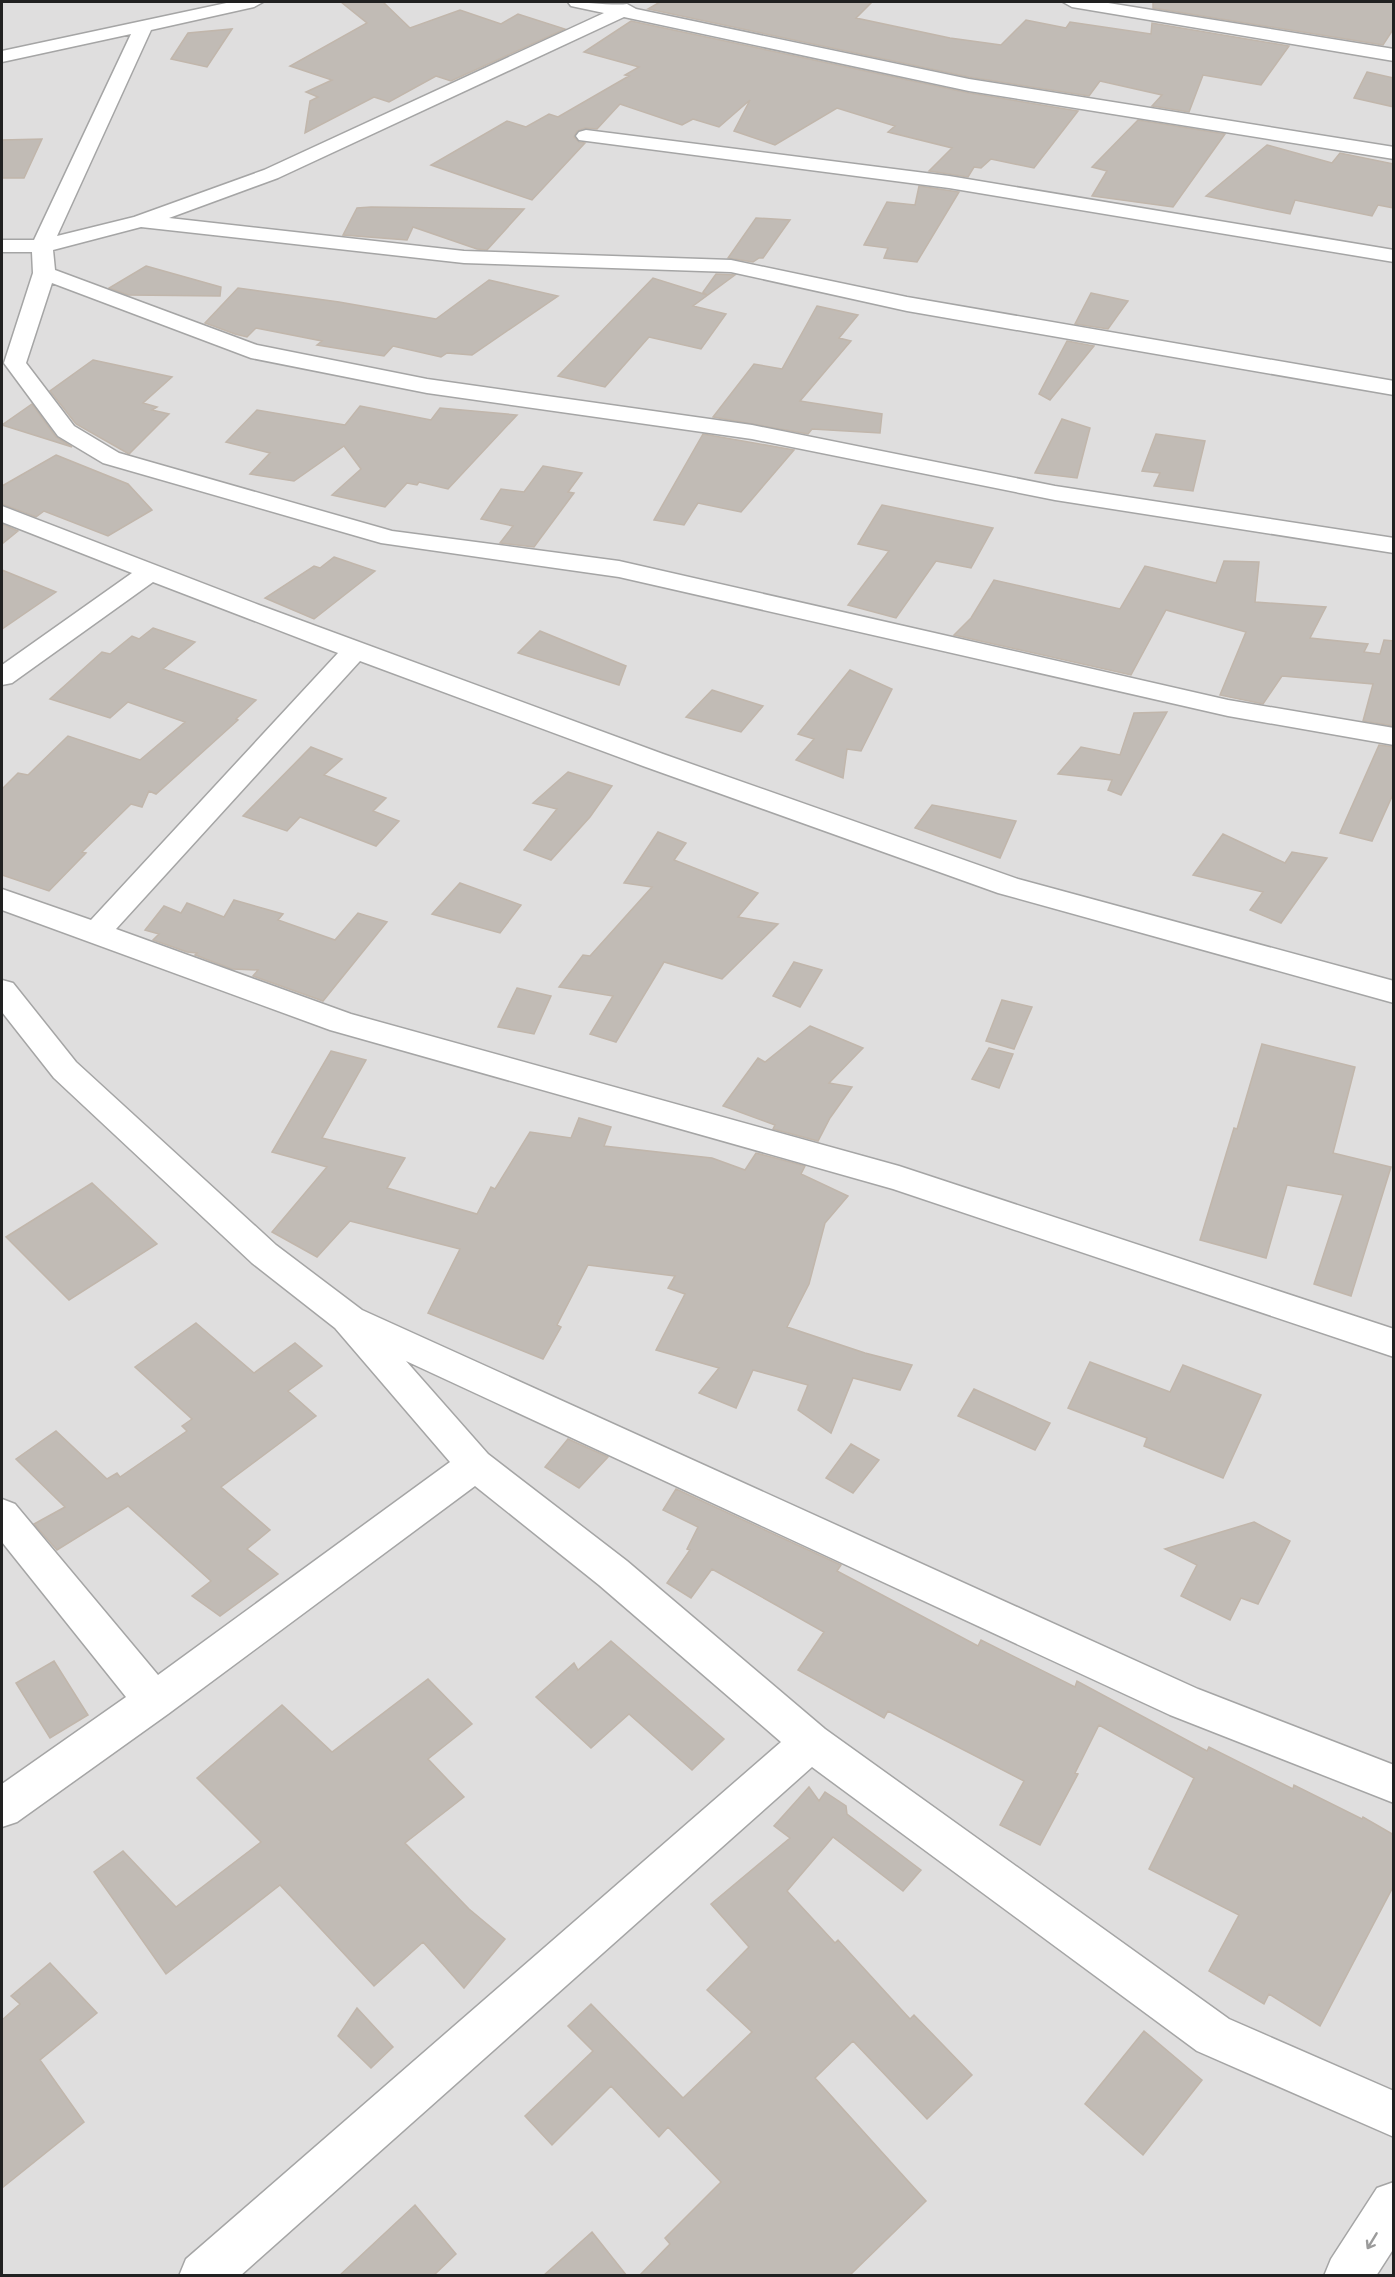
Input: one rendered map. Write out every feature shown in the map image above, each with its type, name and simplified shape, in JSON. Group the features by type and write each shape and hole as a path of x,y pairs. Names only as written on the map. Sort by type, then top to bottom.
{"street":[{"path":"2,57 254,2"},
{"path":"577,2 969,85 1394,153"},
{"path":"2,246 42,246 141,221 271,174 642,2"},
{"path":"1072,2 1394,55"},
{"path":"144,25 42,246 44,273 15,363 66,431 111,458 390,538 619,569 1228,708 1394,737"},
{"path":"586,136 949,182 1394,256"},
{"path":"141,221 464,257 731,266 907,304 1394,388"},
{"path":"44,273 263,353 427,386 752,432 1055,493 1394,546"},
{"path":"2,513 355,650 1008,886 1394,992"},
{"path":"2,677 150,572"},
{"path":"96,933 355,650"},
{"path":"2,899 341,1022 900,1178 1394,1343"},
{"path":"2,991 65,1070 264,1254 348,1318 476,1465 613,1574 811,1742 1213,2035 1394,2114"},
{"path":"348,1318 1184,1702 1394,1784"},
{"path":"2,1808 154,1701 476,1465"},
{"path":"2,1515 154,1701"},
{"path":"203,2276 811,1742"},
{"path":"1348,2276 1394,2205"}],"shaded area":[{"path":"2,2 1393,2 1393,2275 2,2275"}],"building":[{"path":"341,2 383,2 410,28 460,10 501,24 518,14 565,29 451,81 436,76 389,102 374,97 305,133 310,101 318,97 306,92 332,80 290,66 367,23"},
{"path":"660,2 872,2 856,18 950,38 1001,45 1026,20 1066,28 1070,22 1151,34 1152,23 1289,46 1261,85 1203,75 1189,112 1152,106 1162,95 1100,81 1089,96 969,77 648,9"},
{"path":"1153,2 1394,2 1394,28 1383,45 1153,8"},
{"path":"631,21 969,93 1078,111 1034,168 991,159 981,168 974,167 968,177 929,171 952,148 888,132 895,126 837,108 775,145 734,131 750,100 719,127 693,119 682,125 620,104 597,129 585,128 577,131 574,137 579,142 585,143 532,200 431,165 507,121 526,127 549,114 558,117 629,76 625,75 639,67 584,52"},
{"path":"232,29 207,67 171,59 188,33"},
{"path":"1367,72 1394,78 1394,107 1354,98"},
{"path":"1138,120 1225,134 1173,207 1092,196 1107,171 1092,167"},
{"path":"42,139 24,178 2,178 2,140"},
{"path":"1267,145 1332,163 1340,153 1394,164 1394,208 1378,205 1372,216 1295,200 1290,214 1206,196"},
{"path":"919,186 959,192 917,262 884,258 888,248 864,245 887,202 915,205"},
{"path":"357,208 524,209 487,250 477,249 413,227 407,240 343,235"},
{"path":"756,218 790,220 763,258 753,262 728,258"},
{"path":"146,266 221,287 220,296 128,295 109,288"},
{"path":"716,274 735,275 693,306 726,314 701,349 649,337 605,387 558,376 653,278 707,295 703,292"},
{"path":"489,280 558,296 472,355 447,353 441,357 393,346 384,356 317,345 322,341 256,328 247,337 205,323 238,288 436,319"},
{"path":"1091,293 1128,301 1108,329 1075,324"},
{"path":"817,306 858,315 839,338 851,341 800,401 882,414 880,433 812,429 808,434 713,417 754,364 782,369"},
{"path":"1067,341 1094,346 1050,400 1039,394"},
{"path":"93,360 172,377 143,403 157,407 152,410 169,414 129,454 76,424 50,391"},
{"path":"32,404 56,437 72,447 2,425"},
{"path":"360,406 431,420 440,408 517,415 448,489 419,482 417,485 407,483 385,507 332,495 361,469 344,446 294,481 250,474 270,453 226,442 257,410 345,425"},
{"path":"1062,419 1090,428 1077,478 1035,473"},
{"path":"703,434 794,450 741,512 698,503 684,525 654,520"},
{"path":"1156,434 1205,441 1193,491 1154,486 1160,473 1142,471"},
{"path":"56,455 128,484 152,510 108,536 44,511 36,517 2,504 2,486"},
{"path":"543,466 582,473 568,492 574,493 534,547 500,543 513,526 481,519 501,489 524,492"},
{"path":"882,505 993,528 971,568 936,561 896,618 848,605 889,551 858,544"},
{"path":"2,524 18,531 2,544"},
{"path":"334,557 375,571 314,619 265,598 314,566 320,568"},
{"path":"1224,561 1259,562 1255,602 1326,607 1310,638 1368,644 1364,652 1380,654 1384,640 1394,641 1394,726 1363,721 1373,684 1282,676 1263,704 1220,695 1246,632 1166,610 1131,675 954,635 971,618 994,580 1120,609 1145,566 1216,583"},
{"path":"2,570 56,592 2,629"},
{"path":"153,628 195,642 163,669 256,700 236,719 238,720 156,794 149,791 142,807 131,804 82,852 86,853 49,891 2,875 2,789 18,773 28,775 68,736 140,760 185,722 128,702 110,718 50,699 102,652 110,654 132,636 139,639"},
{"path":"540,631 626,666 619,685 518,653"},
{"path":"850,670 892,689 861,751 847,749 843,778 796,760 814,739 798,734"},
{"path":"712,690 763,706 741,732 686,717"},
{"path":"1167,712 1121,795 1108,790 1112,780 1058,774 1081,747 1120,755 1134,713"},
{"path":"1379,745 1394,747 1394,792 1372,841 1340,833"},
{"path":"311,747 342,759 324,775 386,798 373,811 399,821 376,846 300,817 287,831 243,816"},
{"path":"568,772 612,786 590,817 551,860 524,850 557,809 533,803"},
{"path":"932,805 1016,821 1000,858 915,828"},
{"path":"658,832 686,843 674,860 758,893 738,917 778,924 722,979 664,962 616,1042 590,1034 613,996 559,987 583,955 590,956 652,887 624,883"},
{"path":"1223,834 1285,863 1292,852 1327,858 1281,923 1250,910 1263,892 1193,875"},
{"path":"460,883 521,905 500,933 432,914"},
{"path":"234,900 283,914 278,920 335,940 358,913 387,922 323,1001 253,976 258,970 232,969 195,955 197,953 187,952 153,940 159,934 145,930 164,906 181,913 187,903 224,917"},
{"path":"794,962 822,970 800,1007 773,996"},
{"path":"517,988 551,996 534,1034 498,1027"},
{"path":"1002,1000 1032,1007 1014,1049 986,1041"},
{"path":"810,1026 863,1048 829,1083 852,1087 830,1118 818,1141 773,1129 775,1125 723,1106 758,1058 765,1062"},
{"path":"1262,1044 1355,1067 1333,1153 1391,1167 1351,1296 1314,1284 1343,1195 1287,1185 1266,1258 1200,1240"},
{"path":"989,1048 1013,1054 999,1088 972,1079"},
{"path":"331,1051 366,1060 322,1138 405,1158 387,1188 477,1214 491,1187 495,1189 530,1132 571,1138 579,1118 611,1127 604,1146 712,1158 745,1170 756,1153 805,1166 801,1174 848,1196 825,1223 809,1284 787,1327 865,1353 912,1365 900,1390 853,1378 831,1433 798,1410 808,1385 753,1370 736,1408 699,1393 719,1368 656,1350 685,1294 668,1288 675,1276 588,1265 557,1325 561,1327 543,1359 428,1313 460,1249 350,1221 317,1257 272,1232 327,1167 272,1152"},
{"path":"92,1183 157,1244 69,1300 6,1237"},
{"path":"196,1323 254,1373 295,1343 322,1366 288,1391 316,1416 221,1487 270,1530 247,1549 278,1574 220,1616 192,1596 211,1581 128,1506 57,1550 34,1524 65,1507 16,1459 56,1431 107,1479 117,1473 120,1477 187,1431 182,1426 192,1419 135,1367"},
{"path":"1090,1362 1170,1392 1183,1365 1261,1395 1223,1478 1144,1446 1147,1438 1068,1408"},
{"path":"974,1389 1050,1423 1035,1450 958,1416"},
{"path":"568,1439 608,1457 579,1488 545,1467"},
{"path":"851,1444 879,1460 853,1493 826,1478"},
{"path":"676,1489 841,1565 837,1571 978,1646 981,1640 1075,1687 1077,1681 1207,1751 1209,1747 1293,1789 1294,1785 1362,1819 1363,1817 1394,1835 1394,1885 1320,2026 1269,1994 1264,2004 1209,1971 1239,1915 1149,1869 1194,1778 1099,1725 1075,1773 1078,1774 1040,1845 1000,1825 1024,1781 888,1711 884,1718 798,1670 824,1632 712,1569 691,1598 667,1583 690,1550 687,1549 698,1527 663,1510"},
{"path":"1254,1522 1290,1541 1258,1604 1241,1598 1230,1620 1181,1596 1197,1565 1165,1549"},
{"path":"611,1641 724,1739 692,1770 629,1714 591,1748 536,1697 574,1663 578,1670"},
{"path":"54,1661 88,1715 50,1738 16,1683"},
{"path":"428,1679 472,1724 428,1759 464,1797 405,1843 469,1909 505,1939 464,1988 423,1942 374,1986 280,1885 166,1974 94,1872 123,1851 176,1907 261,1842 197,1778 282,1705 332,1752"},
{"path":"809,1787 819,1801 825,1792 846,1806 847,1814 921,1870 903,1891 833,1837 787,1891 835,1943 838,1940 910,2019 914,2015 972,2075 927,2119 853,2041 815,2078 926,2201 849,2276 639,2276 670,2244 665,2238 721,2182 668,2127 659,2137 611,2086 552,2145 525,2116 593,2051 568,2026 591,2004 683,2098 752,2032 707,1990 749,1947 711,1904 790,1838 774,1826"},
{"path":"50,1963 97,2013 40,2060 84,2122 2,2188 2,2020 20,2004 11,1996"},
{"path":"357,2008 393,2047 371,2068 338,2036"},
{"path":"1144,2031 1202,2080 1143,2155 1085,2104"},
{"path":"415,2205 456,2254 433,2276 339,2276"},
{"path":"592,2232 627,2276 543,2276"}]}
